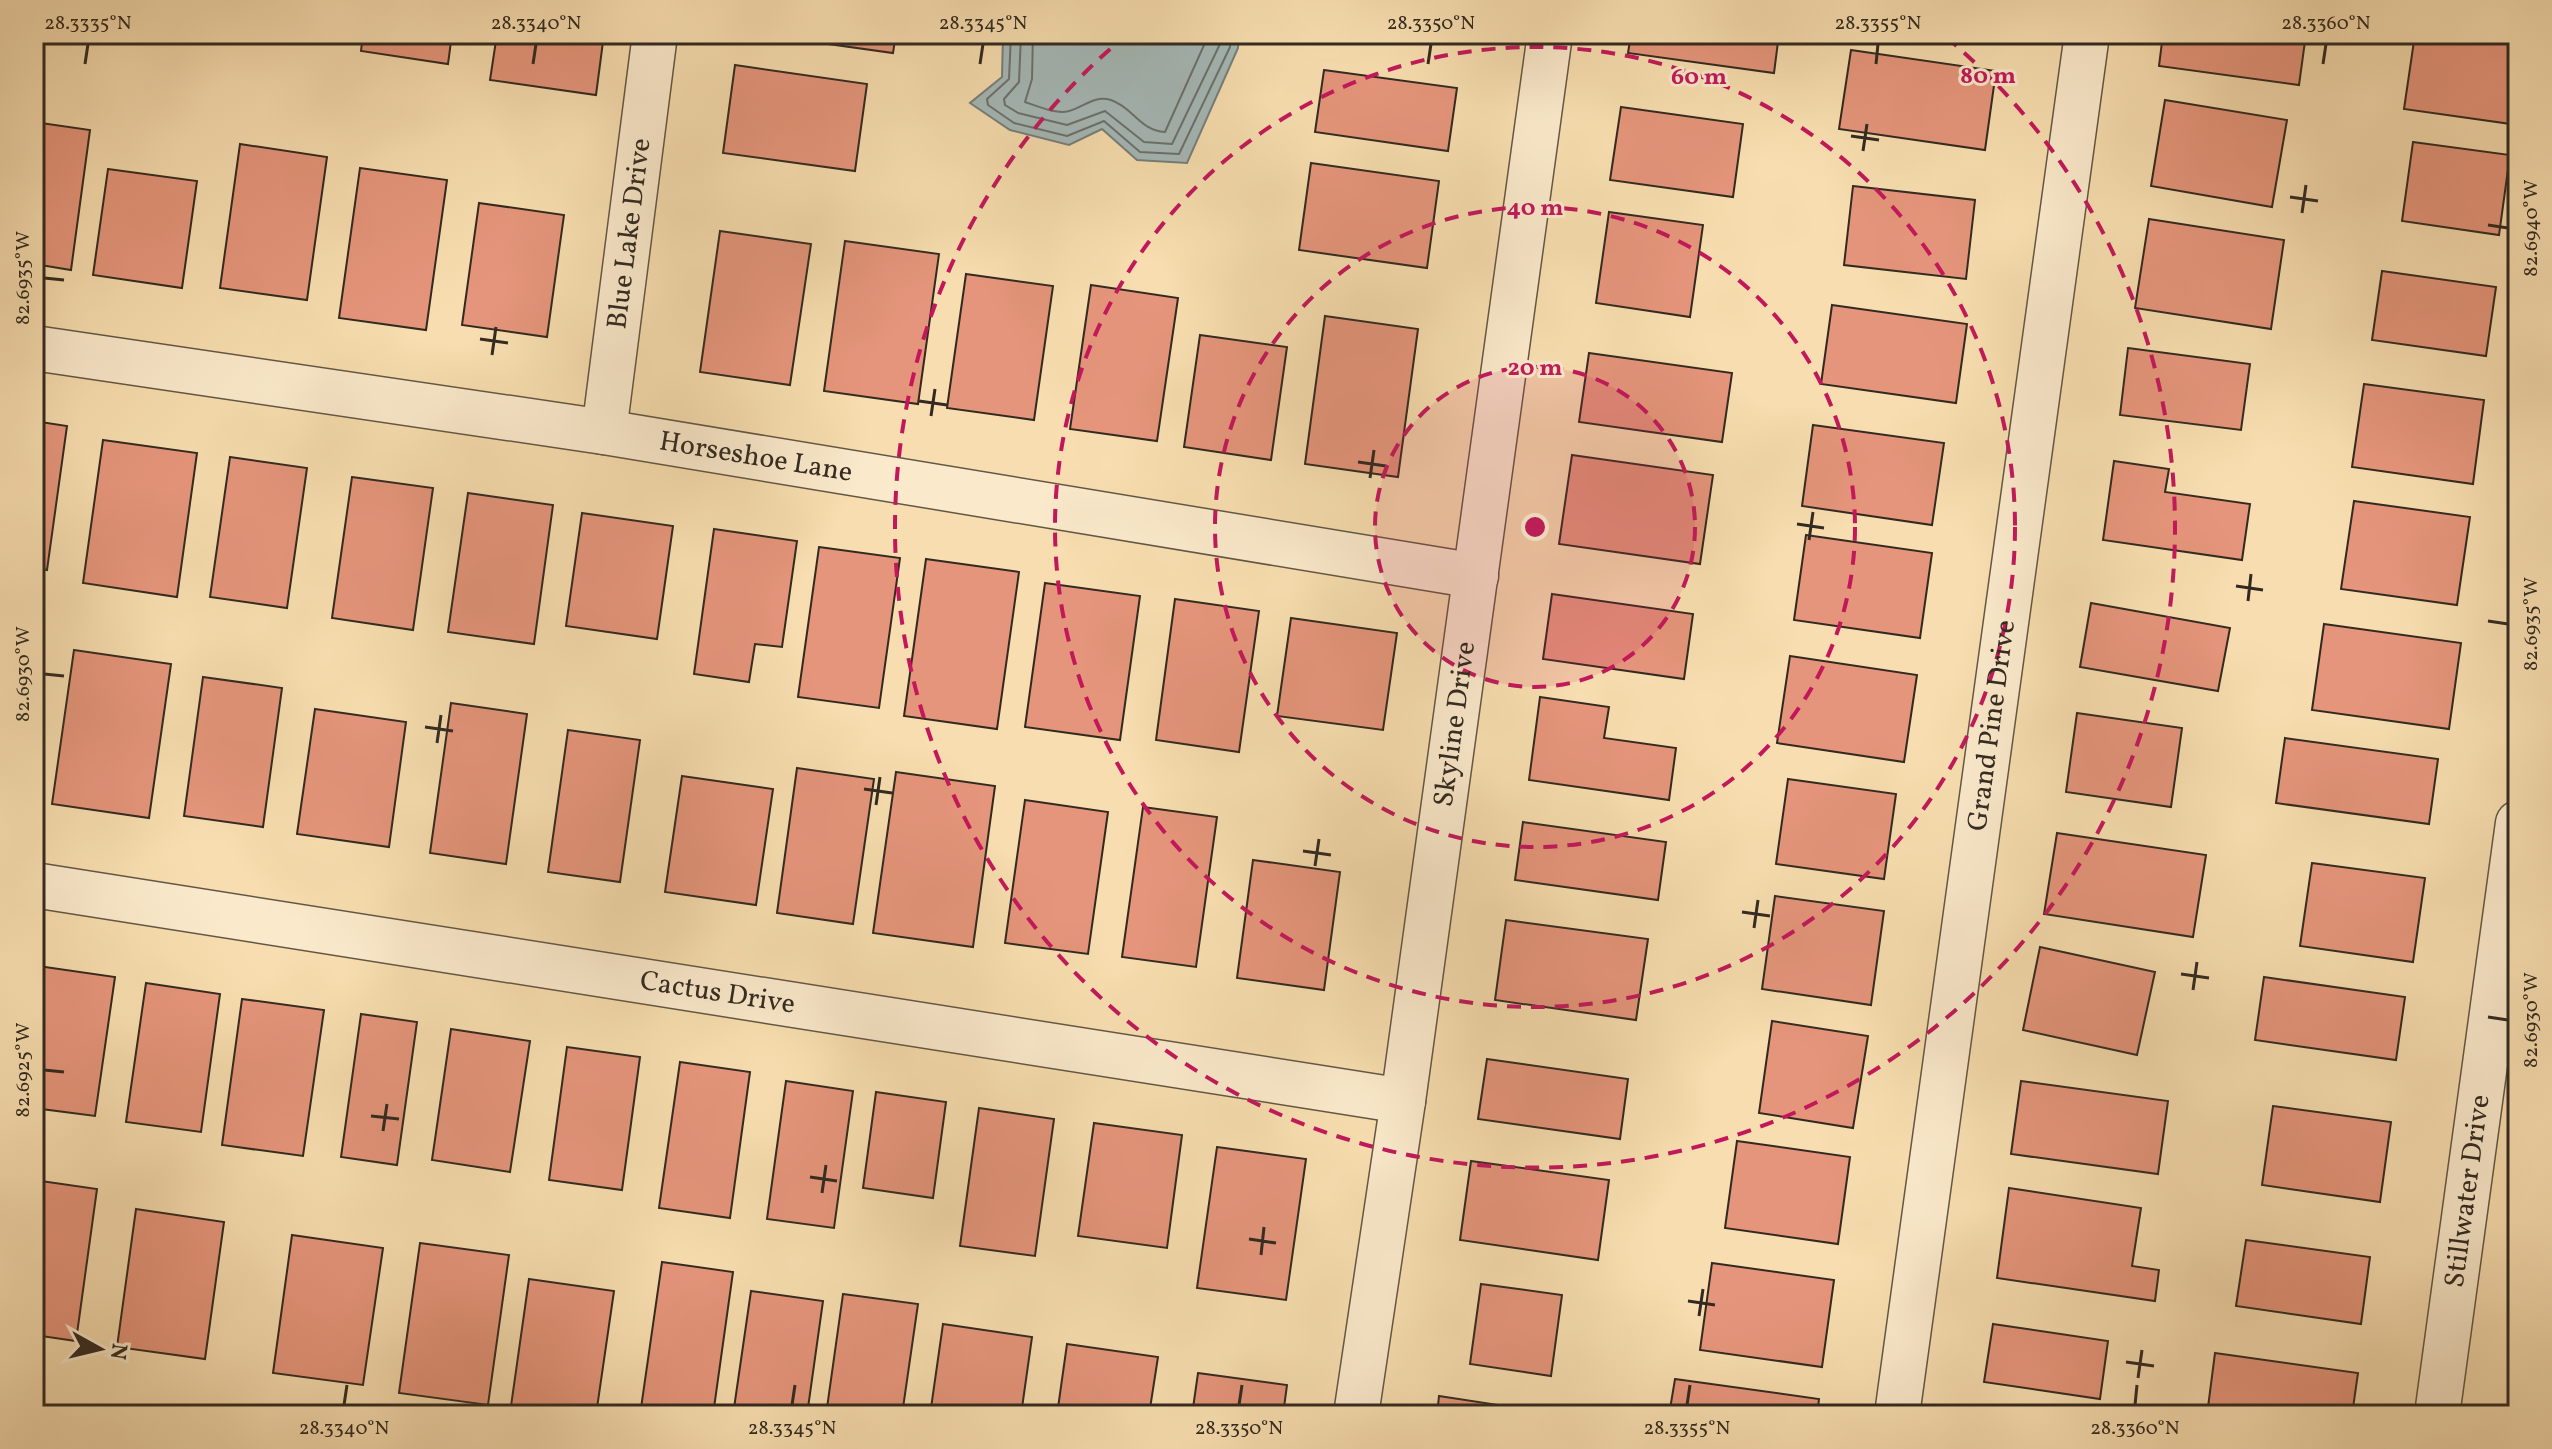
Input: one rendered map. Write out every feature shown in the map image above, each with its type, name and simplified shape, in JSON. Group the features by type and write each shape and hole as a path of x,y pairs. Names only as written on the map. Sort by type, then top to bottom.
{"street":[{"name":"Blue Lake Drive","path":"604,432 655,34"},
{"name":"Skyline Drive","path":"1356,1415 1403,1101 1550,34"},
{"name":"Grand Pine Drive","path":"1897,1415 2087,34"},
{"name":"Horseshoe Lane","path":"34,348 604,432 1476,576"},
{"name":"Stillwater Drive","path":"2437,1415 2518,823"},
{"name":"Cactus Drive","path":"34,885 1403,1101"}],"water":[{"path":"1003,34 1239,34 1238,48 1187,163 1137,160 1102,129 1069,145 1010,130 970,103 1002,77"}],"building":[{"path":"40,34 93,34 92,41"},
{"path":"283,34 338,34 337,42"},
{"path":"363,34 452,34 448,64 361,51"},
{"path":"497,34 604,34 596,95 490,80"},
{"path":"756,34 896,34 893,53"},
{"path":"1631,34 1779,34 1774,73 1628,53"},
{"path":"2163,34 2306,34 2299,85 2159,66"},
{"path":"2415,34 2518,34 2518,125 2404,109"},
{"path":"1851,50 1996,71 1985,150 1839,129"},
{"path":"735,65 867,84 855,171 723,153"},
{"path":"1324,70 1457,88 1448,151 1315,132"},
{"path":"2165,100 2287,120 2272,207 2151,186"},
{"path":"1621,107 1743,124 1733,197 1610,180"},
{"path":"34,122 90,130 71,270 34,264"},
{"path":"2413,142 2510,155 2499,235 2402,221"},
{"path":"240,144 327,157 307,300 220,288"},
{"path":"1311,163 1439,181 1427,268 1299,250"},
{"path":"360,168 447,180 426,330 339,318"},
{"path":"108,169 197,181 182,288 93,275"},
{"path":"1853,186 1975,200 1966,279 1844,265"},
{"path":"479,203 564,215 547,337 462,325"},
{"path":"1609,212 1703,225 1690,317 1596,303"},
{"path":"2149,219 2284,240 2271,329 2135,308"},
{"path":"720,231 811,244 790,385 700,372"},
{"path":"845,241 939,254 918,404 824,391"},
{"path":"2382,271 2496,287 2486,356 2372,340"},
{"path":"966,274 1053,286 1034,420 947,408"},
{"path":"1091,285 1178,298 1157,441 1070,429"},
{"path":"1832,305 1967,324 1956,403 1821,384"},
{"path":"1325,316 1418,329 1398,477 1305,464"},
{"path":"1200,335 1287,347 1271,460 1184,447"},
{"path":"2128,348 2250,364 2241,430 2120,415"},
{"path":"1589,353 1732,373 1722,442 1579,422"},
{"path":"2364,384 2484,400 2473,484 2352,467"},
{"path":"34,421 67,426 47,570 34,568"},
{"path":"1813,425 1944,443 1932,525 1802,506"},
{"path":"103,440 197,453 177,597 83,583"},
{"path":"1572,455 1713,475 1700,564 1559,544"},
{"path":"230,457 307,468 287,608 210,597"},
{"path":"2114,461 2169,469 2165,492 2250,504 2242,560 2103,540"},
{"path":"352,477 433,488 413,630 332,618"},
{"path":"468,493 553,505 534,644 448,632"},
{"path":"2354,501 2470,517 2457,605 2341,589"},
{"path":"582,513 673,526 657,639 566,626"},
{"path":"714,529 797,541 782,647 755,644 749,682 694,674"},
{"path":"1806,535 1932,553 1920,638 1794,620"},
{"path":"819,547 900,558 879,708 798,697"},
{"path":"926,559 1019,572 997,729 904,716"},
{"path":"1045,583 1140,596 1120,740 1025,727"},
{"path":"1552,594 1693,614 1684,679 1543,659"},
{"path":"1175,599 1259,611 1239,752 1156,740"},
{"path":"2091,603 2230,628 2218,691 2080,667"},
{"path":"1291,618 1397,633 1383,730 1277,716"},
{"path":"2324,624 2461,643 2449,729 2312,710"},
{"path":"34,648 42,650 34,709"},
{"path":"74,650 171,664 149,818 52,804"},
{"path":"1790,656 1917,675 1904,762 1777,743"},
{"path":"203,677 282,688 263,827 184,816"},
{"path":"1540,697 1609,707 1604,738 1676,748 1669,800 1529,780"},
{"path":"451,703 527,714 506,864 430,853"},
{"path":"315,709 406,722 389,847 297,834"},
{"path":"2077,713 2182,728 2171,807 2066,792"},
{"path":"568,730 640,740 620,882 548,872"},
{"path":"2285,738 2438,759 2429,824 2276,803"},
{"path":"797,768 874,779 853,924 777,913"},
{"path":"896,772 995,786 973,947 873,933"},
{"path":"682,776 773,789 756,905 665,892"},
{"path":"1788,779 1896,794 1884,879 1776,864"},
{"path":"1025,800 1108,812 1088,954 1005,943"},
{"path":"1143,807 1217,817 1196,967 1122,957"},
{"path":"1523,822 1666,842 1658,900 1515,880"},
{"path":"2057,833 2206,855 2193,937 2044,914"},
{"path":"1253,860 1340,872 1324,990 1237,978"},
{"path":"2312,863 2425,878 2413,962 2300,946"},
{"path":"1775,896 1884,911 1871,1005 1762,989"},
{"path":"1506,920 1648,939 1636,1020 1495,1000"},
{"path":"2040,947 2155,972 2137,1055 2023,1030"},
{"path":"38,966 115,977 95,1116 34,1108 34,995"},
{"path":"2264,977 2405,997 2396,1060 2255,1040"},
{"path":"146,983 220,994 201,1132 126,1122"},
{"path":"242,999 324,1010 303,1156 222,1145"},
{"path":"361,1014 417,1022 397,1165 341,1157"},
{"path":"1772,1021 1868,1036 1853,1128 1759,1113"},
{"path":"451,1029 530,1041 510,1172 432,1160"},
{"path":"567,1047 640,1057 622,1190 549,1180"},
{"path":"1487,1059 1628,1079 1620,1139 1478,1119"},
{"path":"680,1062 750,1072 730,1218 659,1208"},
{"path":"786,1081 853,1091 834,1228 767,1219"},
{"path":"2021,1081 2168,1101 2158,1174 2011,1154"},
{"path":"876,1092 946,1102 933,1198 863,1188"},
{"path":"2273,1106 2391,1122 2380,1202 2262,1185"},
{"path":"979,1108 1054,1119 1035,1256 960,1246"},
{"path":"1094,1123 1182,1135 1167,1248 1078,1236"},
{"path":"1737,1141 1850,1157 1838,1244 1725,1228"},
{"path":"1217,1147 1306,1159 1286,1300 1197,1288"},
{"path":"1471,1161 1609,1180 1598,1260 1460,1240"},
{"path":"34,1180 97,1189 76,1341 34,1335"},
{"path":"2009,1188 2141,1208 2132,1266 2159,1270 2155,1301 1997,1278"},
{"path":"136,1209 224,1222 205,1359 117,1347"},
{"path":"292,1235 383,1248 363,1385 273,1373"},
{"path":"2246,1240 2370,1257 2361,1324 2236,1306"},
{"path":"420,1243 509,1255 488,1405 399,1393"},
{"path":"662,1262 733,1272 713,1415 640,1415"},
{"path":"1712,1263 1834,1280 1822,1367 1700,1350"},
{"path":"529,1279 614,1291 596,1415 511,1406"},
{"path":"1481,1284 1562,1295 1551,1376 1470,1364"},
{"path":"751,1291 823,1301 807,1415 733,1415"},
{"path":"843,1294 918,1304 902,1415 826,1415"},
{"path":"943,1324 1032,1337 1021,1415 930,1415"},
{"path":"1993,1324 2108,1341 2100,1399 1984,1382"},
{"path":"1067,1344 1158,1357 1149,1415 1057,1415"},
{"path":"2215,1353 2358,1373 2352,1415 2207,1415"},
{"path":"1198,1373 1287,1385 1283,1415 1192,1415"},
{"path":"1675,1379 1819,1399 1817,1415 1669,1415"},
{"path":"1439,1396 1518,1408 1517,1415 1437,1415"}]}
